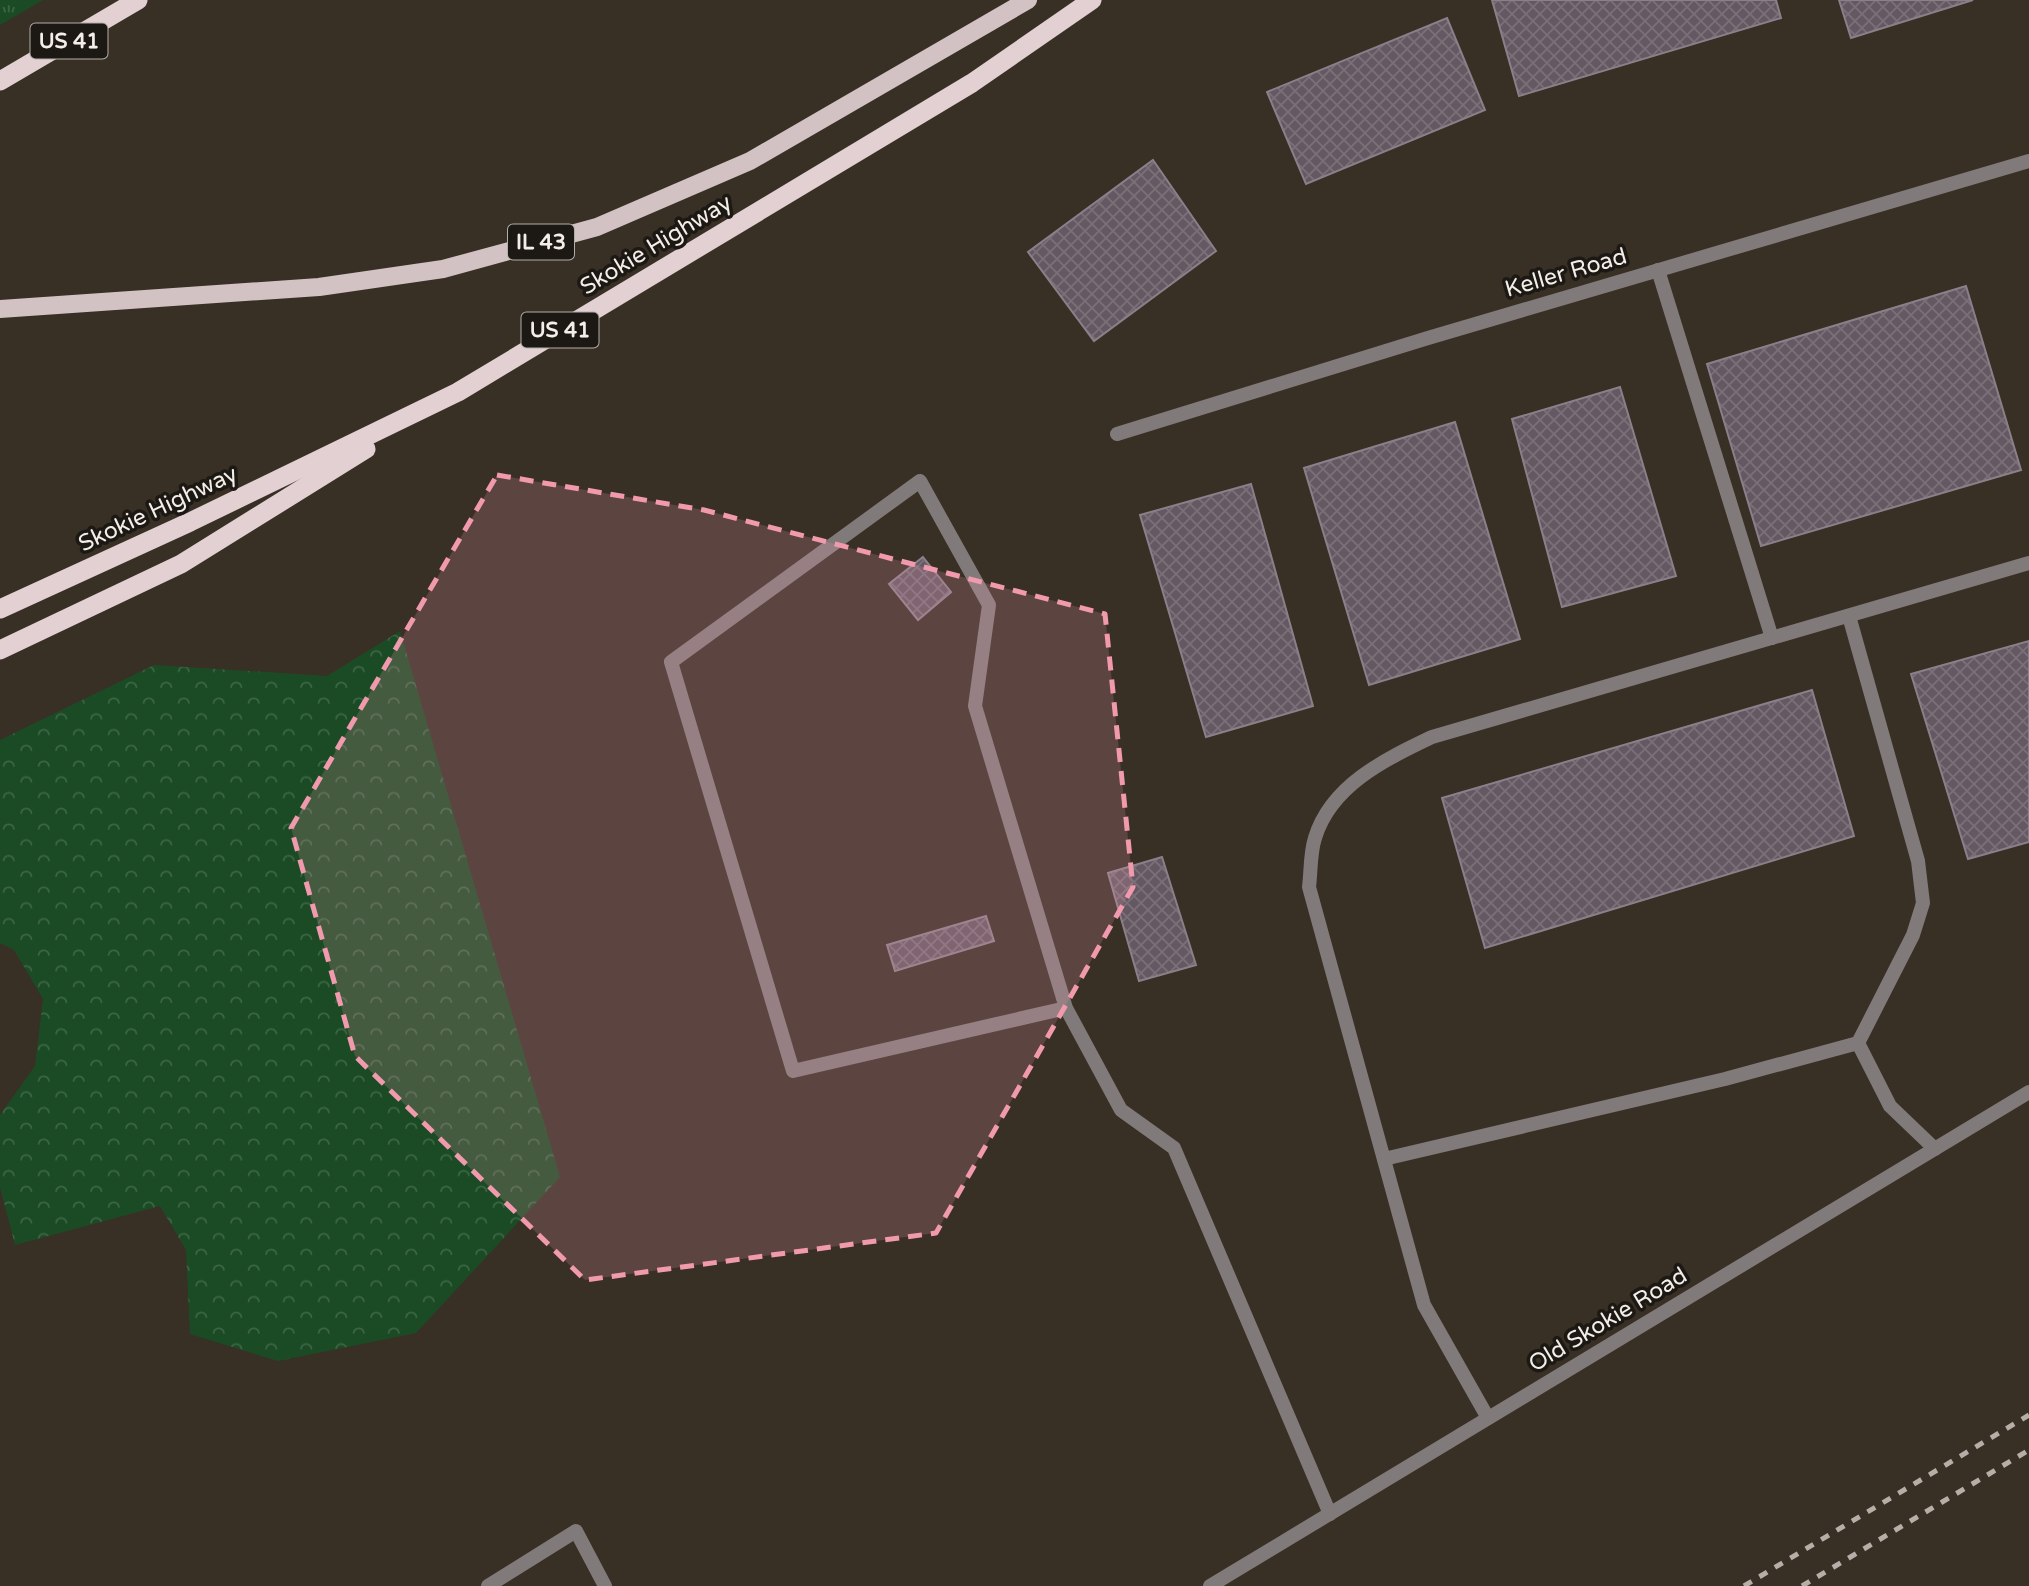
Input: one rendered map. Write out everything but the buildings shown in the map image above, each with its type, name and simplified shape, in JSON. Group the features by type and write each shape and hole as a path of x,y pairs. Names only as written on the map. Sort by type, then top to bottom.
{"highway":[{"name":"US 41","path":"0,81 138,0"},
{"name":"Skokie Highway","path":"0,609 190,522 458,391 972,83 1092,0"},
{"path":"0,650 181,564 458,391"}],"main road":[{"name":"IL 43","path":"0,309 319,287 443,269 597,227 750,161 1028,0"}],"street":[{"name":"Keller Road","path":"1118,434 1428,338 2029,161"},
{"path":"1658,270 1772,638"},
{"path":"1066,1008 793,1072 671,662 920,481 989,605 975,706 1066,1008 1121,1110 1174,1148 1330,1514"},
{"path":"1488,1418 1424,1305 1309,887 1314,839 1328,808 1357,779 1395,754 1432,737 2029,564"},
{"path":"1384,1159 1726,1079 1857,1043 1913,935 1923,903 1918,861 1849,616"},
{"path":"1857,1043 1890,1106 1936,1149"},
{"name":"Old Skokie Road","path":"1210,1586 2029,1092"},
{"path":"488,1586 576,1531 605,1586"}],"highlighted area":[{"path":"497,475 704,510 1105,614 1133,887 936,1233 585,1280 355,1056 291,828"}],"green space":[{"path":"0,0 43,0 0,25"},
{"path":"400,631 560,1177 416,1333 278,1361 190,1334 186,1250 160,1206 15,1245 0,1187 0,1115 35,1066 43,999 14,950 0,943 0,740 154,665 327,676"}],"railway":[{"path":"1744,1586 2029,1415"},
{"path":"1802,1586 2029,1450"}]}
